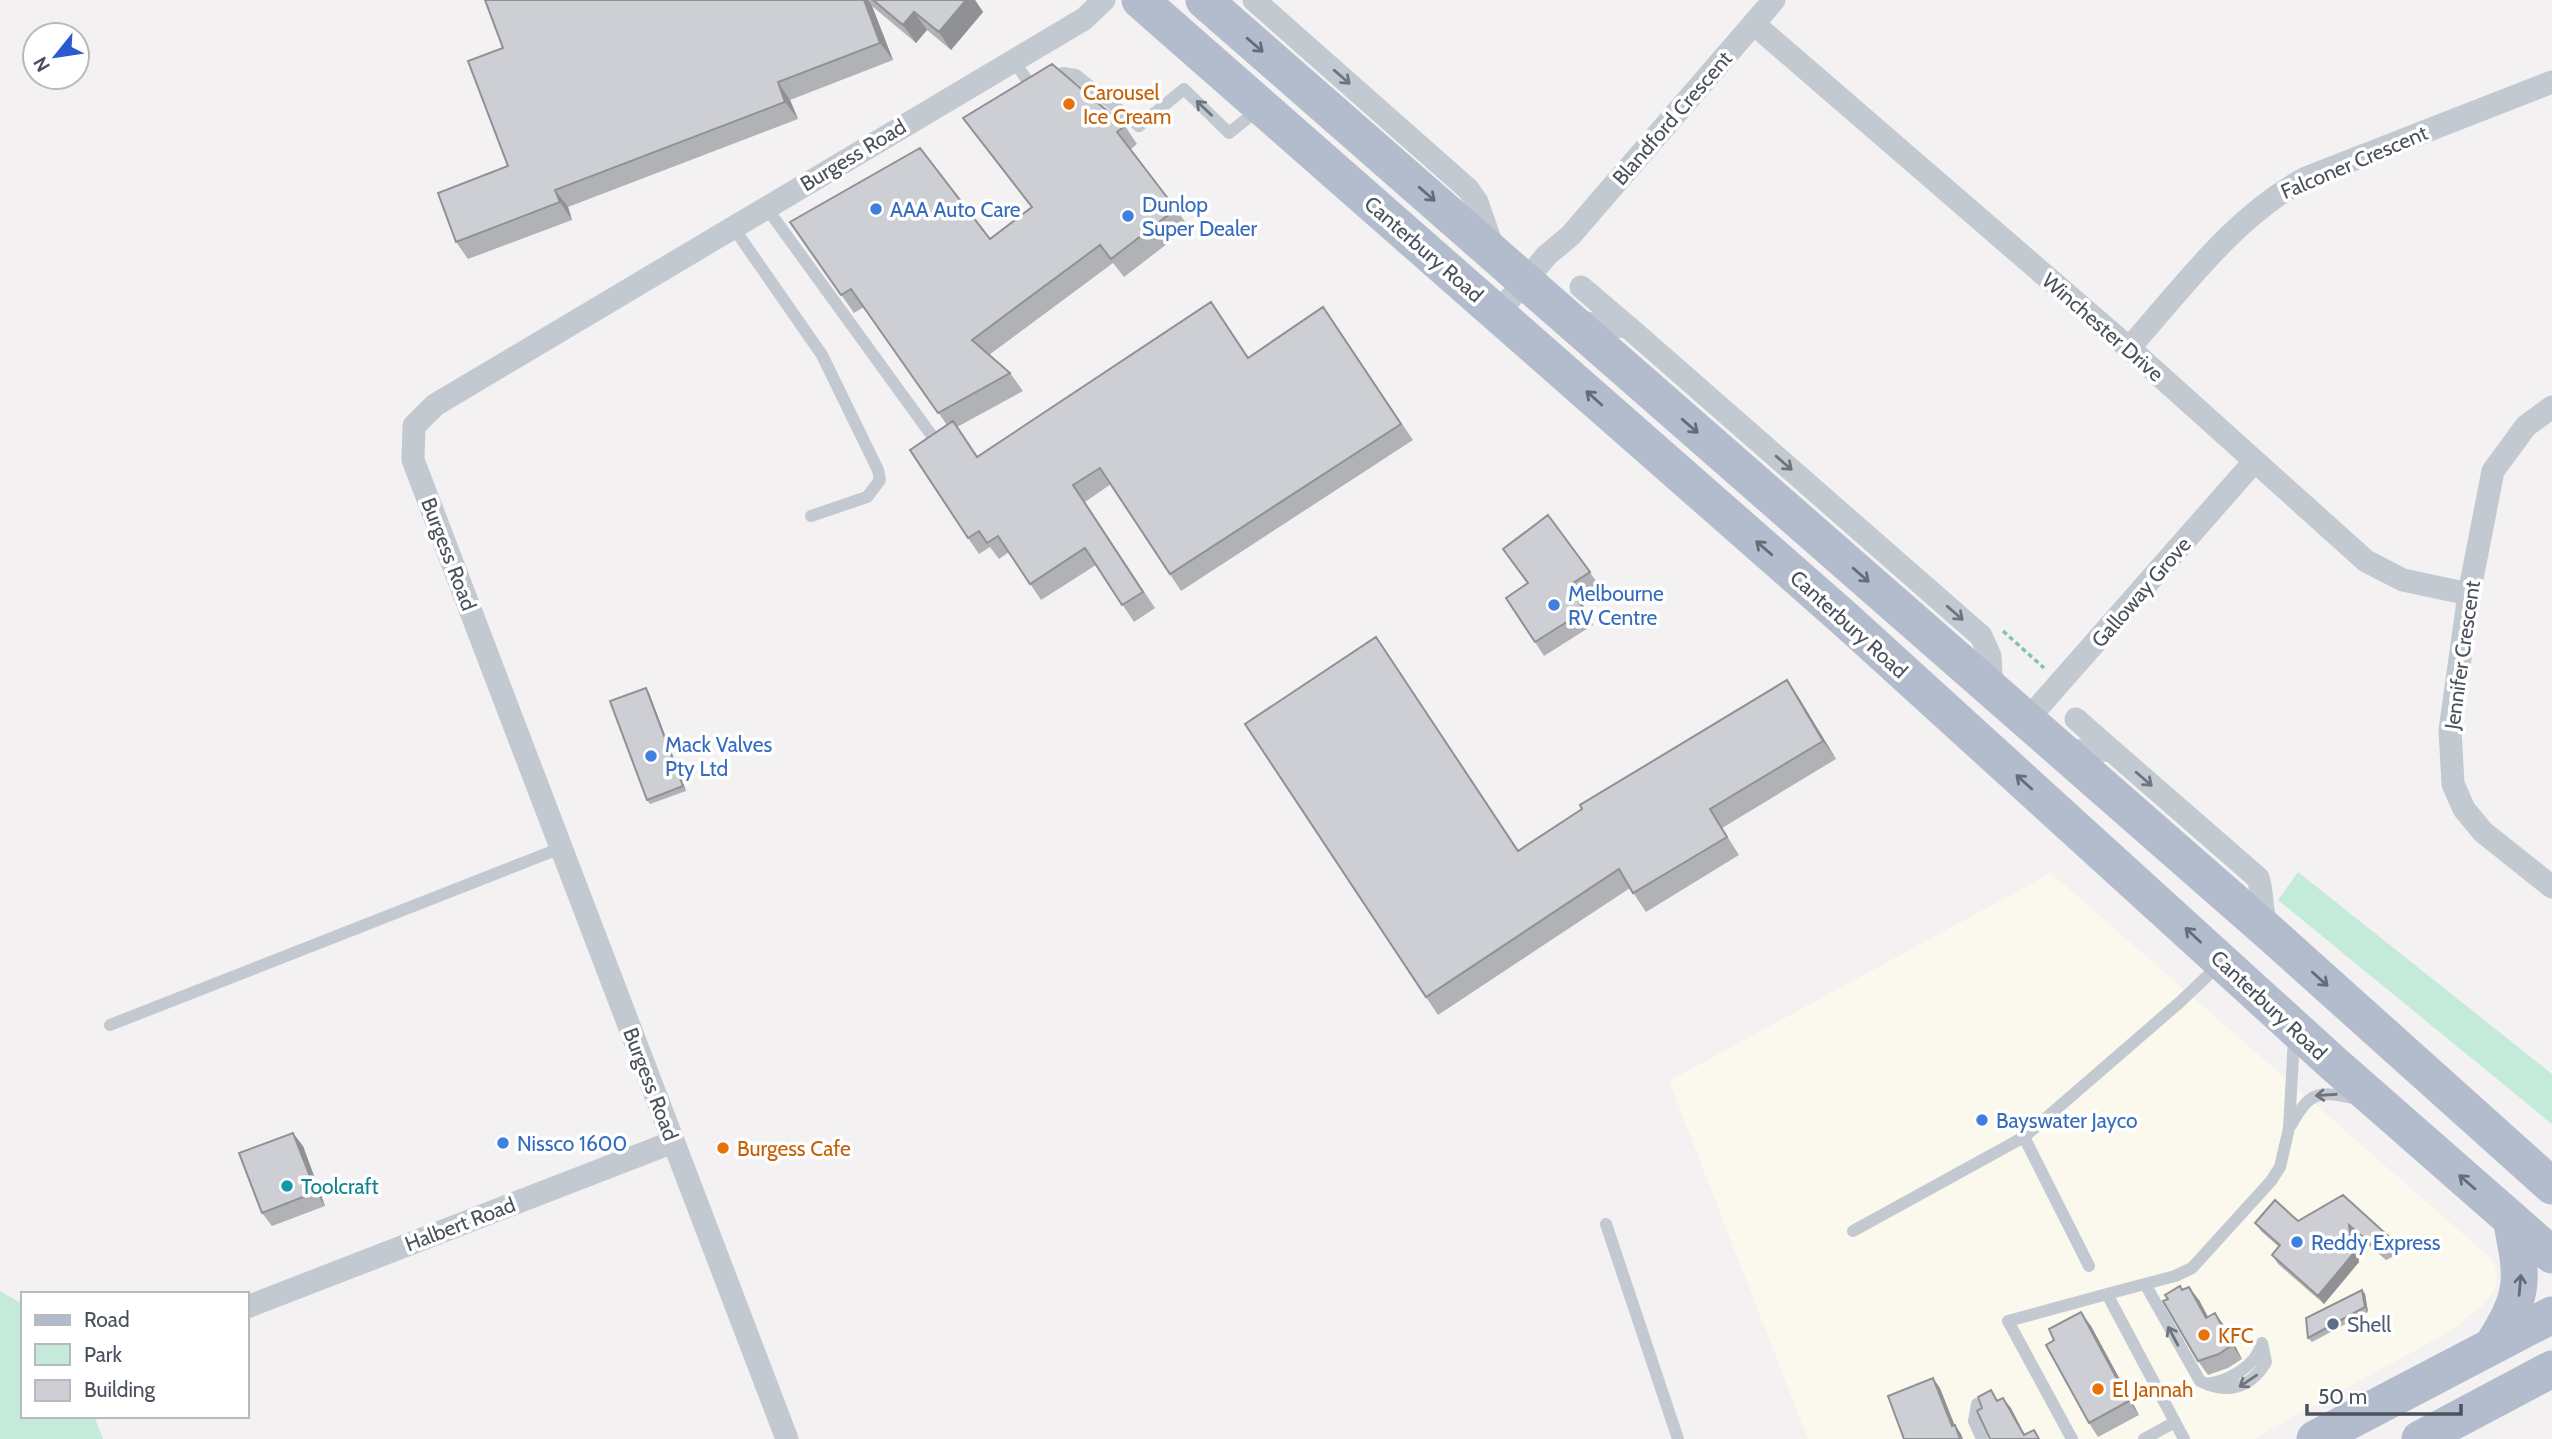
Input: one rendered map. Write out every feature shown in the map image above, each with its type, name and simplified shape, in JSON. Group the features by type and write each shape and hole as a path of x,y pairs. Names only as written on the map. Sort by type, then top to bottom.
{"main road":[{"name":"Canterbury Road","path":"1140,0 1502,317 1995,756 2378,1103 2552,1255"},
{"name":"Canterbury Road","path":"1204,0 2027,720 2069,735 2270,933 2552,1186"},
{"path":"1995,756 2027,720"},
{"path":"2423,1073 2552,1155"},
{"path":"2492,1346 2512,1315 2518,1298 2521,1276 2511,1219"},
{"path":"2315,1439 2552,1315"},
{"path":"2420,1439 2550,1372"}],"street":[{"name":"Burgess Road","path":"787,1439 413,460 414,426 435,405 1084,19 1104,0"},
{"name":"Canterbury Road","path":"1254,0 1468,189 1477,202 1496,255"},
{"name":"Blandford Crescent","path":"1502,317 1547,255 1570,236 1754,24 1768,2"},
{"name":"Winchester Drive","path":"1754,24 2129,348 2253,463 2366,561 2403,580 2469,594"},
{"name":"Falconer Crescent","path":"2129,348 2227,238 2273,197 2306,178 2552,82"},
{"path":"1581,287 1981,636 1990,656 1992,690"},
{"path":"1571,321 1628,327"},
{"name":"Jennifer Crescent","path":"2552,407 2526,426 2493,471 2469,594 2450,730 2453,784 2464,809 2483,832 2552,887"},
{"name":"Galloway Grove","path":"2027,720 2253,463"},
{"name":"Canterbury Road","path":"2069,735 2111,750 2258,878 2263,895 2263,917 2270,933"},
{"path":"2069,735 2111,750"},
{"name":"Halbert Road","path":"248,1307 673,1142"}],"lane":[{"path":"1013,60 1034,90 1063,73 1076,75 1139,127 1184,89 1229,133 1262,107"},
{"path":"766,207 935,440"},
{"path":"733,227 822,355 878,470 880,480 867,497 811,516"},
{"path":"110,1025 561,848"},
{"path":"1853,1231 2024,1137 2180,1002 2222,962"},
{"path":"2073,1439 2008,1321 2178,1275 2203,1257 2271,1181 2280,1167 2289,1128 2295,1057 2290,1024"},
{"path":"2289,1128 2303,1104 2322,1093 2378,1103"},
{"path":"2024,1137 2089,1266"},
{"path":"1606,1224 1678,1439"},
{"path":"2145,1284 2192,1371 2205,1384 2233,1389 2253,1379 2266,1362 2262,1343"},
{"path":"2107,1294 2184,1439"},
{"path":"1976,1404 1974,1421 1982,1439"},
{"path":"2144,1439 2175,1422"}],"shaded area":[{"name":"Bayswater Jayco","path":"2051,873 2487,1255 2495,1265 2497,1278 2494,1291 2484,1304 2449,1332 2253,1439 1808,1439 1669,1081"}],"green space":[{"path":"2298,872 2552,1074 2552,1124 2278,900"},
{"path":"0,1291 21,1303 21,1418 95,1418 103,1439 0,1439"}],"building":[{"path":"485,0 864,0 880,43 778,82 785,102 555,190 560,202 456,242 438,193 508,166 468,61 503,48"},
{"path":"873,0 966,0 939,32 914,12 903,25"},
{"path":"1052,64 1125,126 1117,132 1176,209 1111,259 1100,245 972,340 1010,373 938,413 851,289 841,295 790,222 920,148 990,239 1032,207 963,118"},
{"path":"1211,302 1248,358 1323,307 1401,424 1170,574 1100,468 1073,485 1143,592 1122,605 1085,548 1030,584 998,536 987,543 979,531 968,538 910,450 953,421 977,457"},
{"path":"1548,515 1590,572 1570,585 1584,611 1535,642 1506,598 1528,583 1503,549"},
{"path":"1376,637 1518,851 1582,809 1580,805 1787,680 1823,741 1710,809 1727,837 1633,893 1619,869 1426,997 1245,724"},
{"path":"646,688 683,786 647,800 610,701"},
{"name":"Toolcraft","path":"293,1133 316,1192 262,1213 239,1153"},
{"path":"2343,1195 2397,1244 2380,1252 2349,1225 2353,1254 2318,1296 2272,1255 2280,1245 2255,1223 2275,1200 2298,1221"},
{"name":"KFC","path":"2180,1286 2182,1290 2189,1287 2206,1318 2215,1313 2232,1345 2219,1354 2198,1361 2163,1301 2168,1299 2165,1295"},
{"path":"2362,1290 2365,1307 2308,1338 2306,1318"},
{"name":"El Jannah","path":"2081,1312 2129,1401 2089,1423 2046,1345 2054,1340 2049,1329"},
{"path":"1933,1378 1960,1439 1904,1439 1888,1396"},
{"path":"1991,1390 1997,1401 2003,1398 2024,1435 2034,1430 2039,1439 1990,1439 1977,1411 1982,1408 1978,1397"}],"place":[{"name":"Carousel Ice Cream","path":"1069,104"},
{"name":"AAA Auto Care","path":"876,209"},
{"name":"Dunlop Super Dealer","path":"1128,216"},
{"name":"Melbourne RV Centre","path":"1554,605"},
{"name":"Mack Valves Pty Ltd","path":"651,756"},
{"name":"Bayswater Jayco","path":"1982,1120"},
{"name":"Nissco 1600","path":"503,1143"},
{"name":"Burgess Cafe","path":"723,1148"},
{"name":"Toolcraft","path":"287,1186"},
{"name":"Reddy Express","path":"2297,1242"},
{"name":"Shell","path":"2333,1324"},
{"name":"KFC","path":"2204,1335"},
{"name":"El Jannah","path":"2098,1389"}]}
